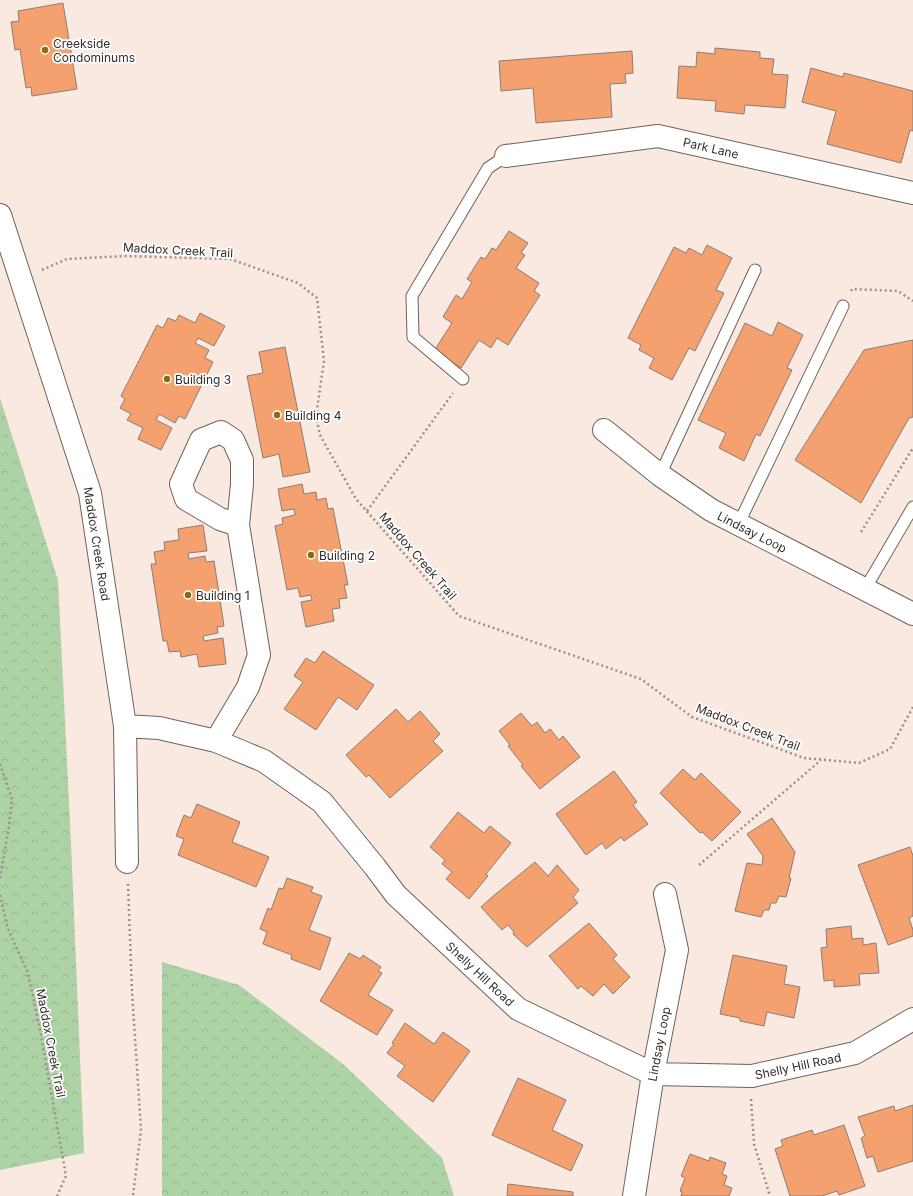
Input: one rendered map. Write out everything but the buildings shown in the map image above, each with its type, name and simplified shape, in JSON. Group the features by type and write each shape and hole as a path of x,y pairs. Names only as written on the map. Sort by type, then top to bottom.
{"street":[{"name":"Park Lane","path":"506,156 658,136 913,193"},
{"name":"Maddox Creek Road","path":"0,215 90,493 125,726 127,862"},
{"name":"Lindsay Loop","path":"604,430 660,475 711,510 913,614"},
{"path":"216,741 248,687 259,655 238,525"},
{"name":"Shelly Hill Road","path":"125,726 159,728 216,741 264,761 322,802 396,895 518,1009 653,1074 752,1076 855,1053 913,1019"},
{"name":"Lindsay Loop","path":"634,1196 653,1074 678,950 665,894"}],"lane":[{"path":"463,379 413,337 412,296 488,168 506,156"},
{"path":"660,475 755,270"},
{"path":"738,524 842,306"},
{"path":"865,589 913,507"}],"path":[{"name":"Maddox Creek Trail","path":"39,271 67,259 125,256 230,259 298,283 317,298 324,361 316,416 320,435 356,499 459,616 640,679 692,717 804,758 859,763 890,749 913,707"},
{"path":"842,306 852,289 898,291 913,301"},
{"path":"367,511 463,379"},
{"path":"862,532 913,448"},
{"path":"699,865 821,759"},
{"path":"0,764 12,799 10,826 0,878"},
{"path":"127,862 132,992 140,1129 133,1196"},
{"name":"Maddox Creek Trail","path":"0,895 8,930 28,973 40,1030 66,1176 57,1196"},
{"path":"751,1096 754,1144 770,1196"}],"green space":[{"path":"0,398 58,580 84,1153 0,1170"},
{"path":"162,962 239,985 343,1064 442,1158 454,1196 162,1196"}],"place":[{"name":"Creekside Condominums","path":"45,50"},
{"name":"Building 3","path":"167,379"},
{"name":"Building 4","path":"277,415"},
{"name":"Building 2","path":"311,555"},
{"name":"Building 1","path":"188,595"}]}
